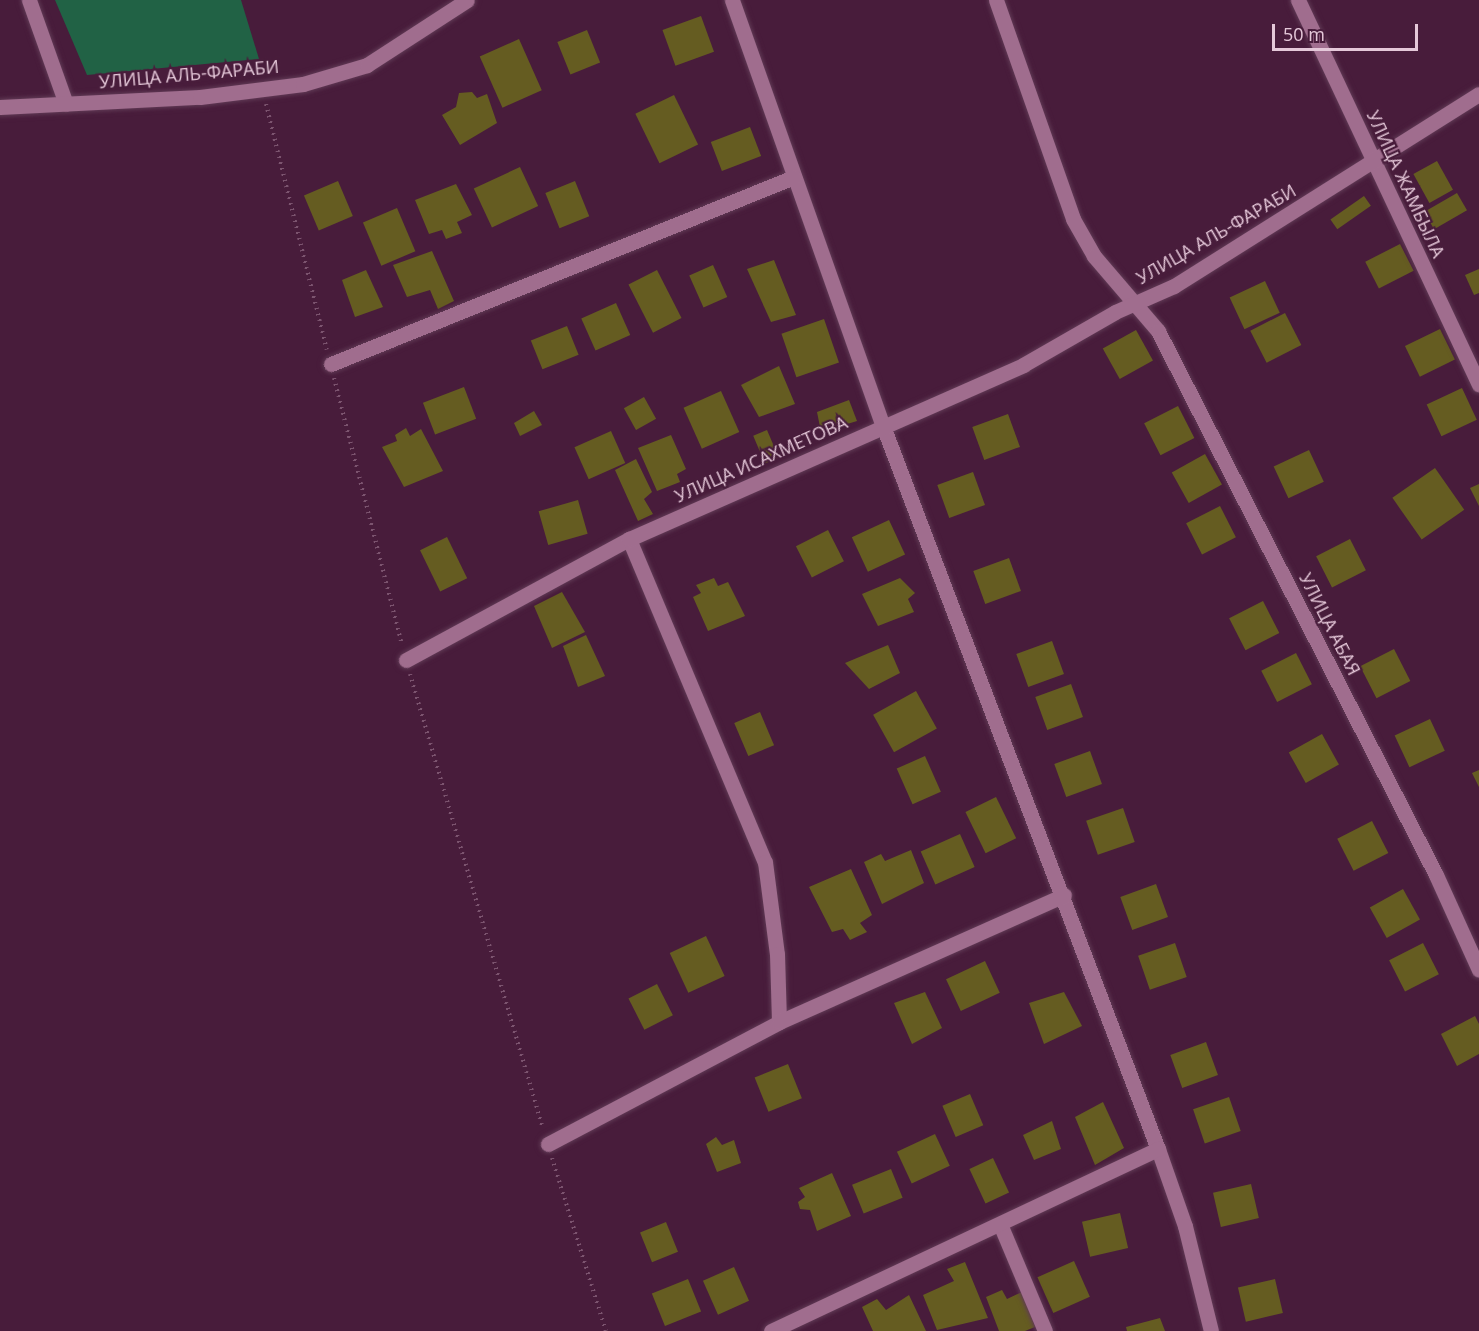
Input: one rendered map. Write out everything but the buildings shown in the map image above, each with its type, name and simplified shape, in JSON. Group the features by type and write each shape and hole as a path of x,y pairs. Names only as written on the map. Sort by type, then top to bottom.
{"street":[{"path":"28,0 66,104"},
{"name":"УЛИЦА АЛЬ-ФАРАБИ","path":"0,107 200,97 303,84 367,65 467,0"},
{"path":"732,0 883,426 1064,895 1158,1149 1185,1226 1211,1331"},
{"name":"УЛИЦА АЛЬ-ФАРАБИ","path":"996,0 1073,219 1094,256 1135,303 1174,286 1479,94"},
{"name":"УЛИЦА ЖАМБЫЛА","path":"1298,0 1479,384"},
{"path":"331,364 794,177"},
{"name":"УЛИЦА ИСАХМЕТОВА","path":"406,660 629,539 1023,365 1115,312 1135,303"},
{"name":"УЛИЦА АБАЯ","path":"1135,303 1158,331 1431,864 1479,970"},
{"path":"629,539 765,862 777,954 779,1022"},
{"path":"548,1144 779,1022 1064,895"},
{"path":"771,1331 1158,1149"},
{"path":"1000,1224 1045,1331"}],"path":[{"path":"262,89 406,660 548,1144 606,1331"}],"green space":[{"path":"55,0 241,0 259,59 87,75"}]}
